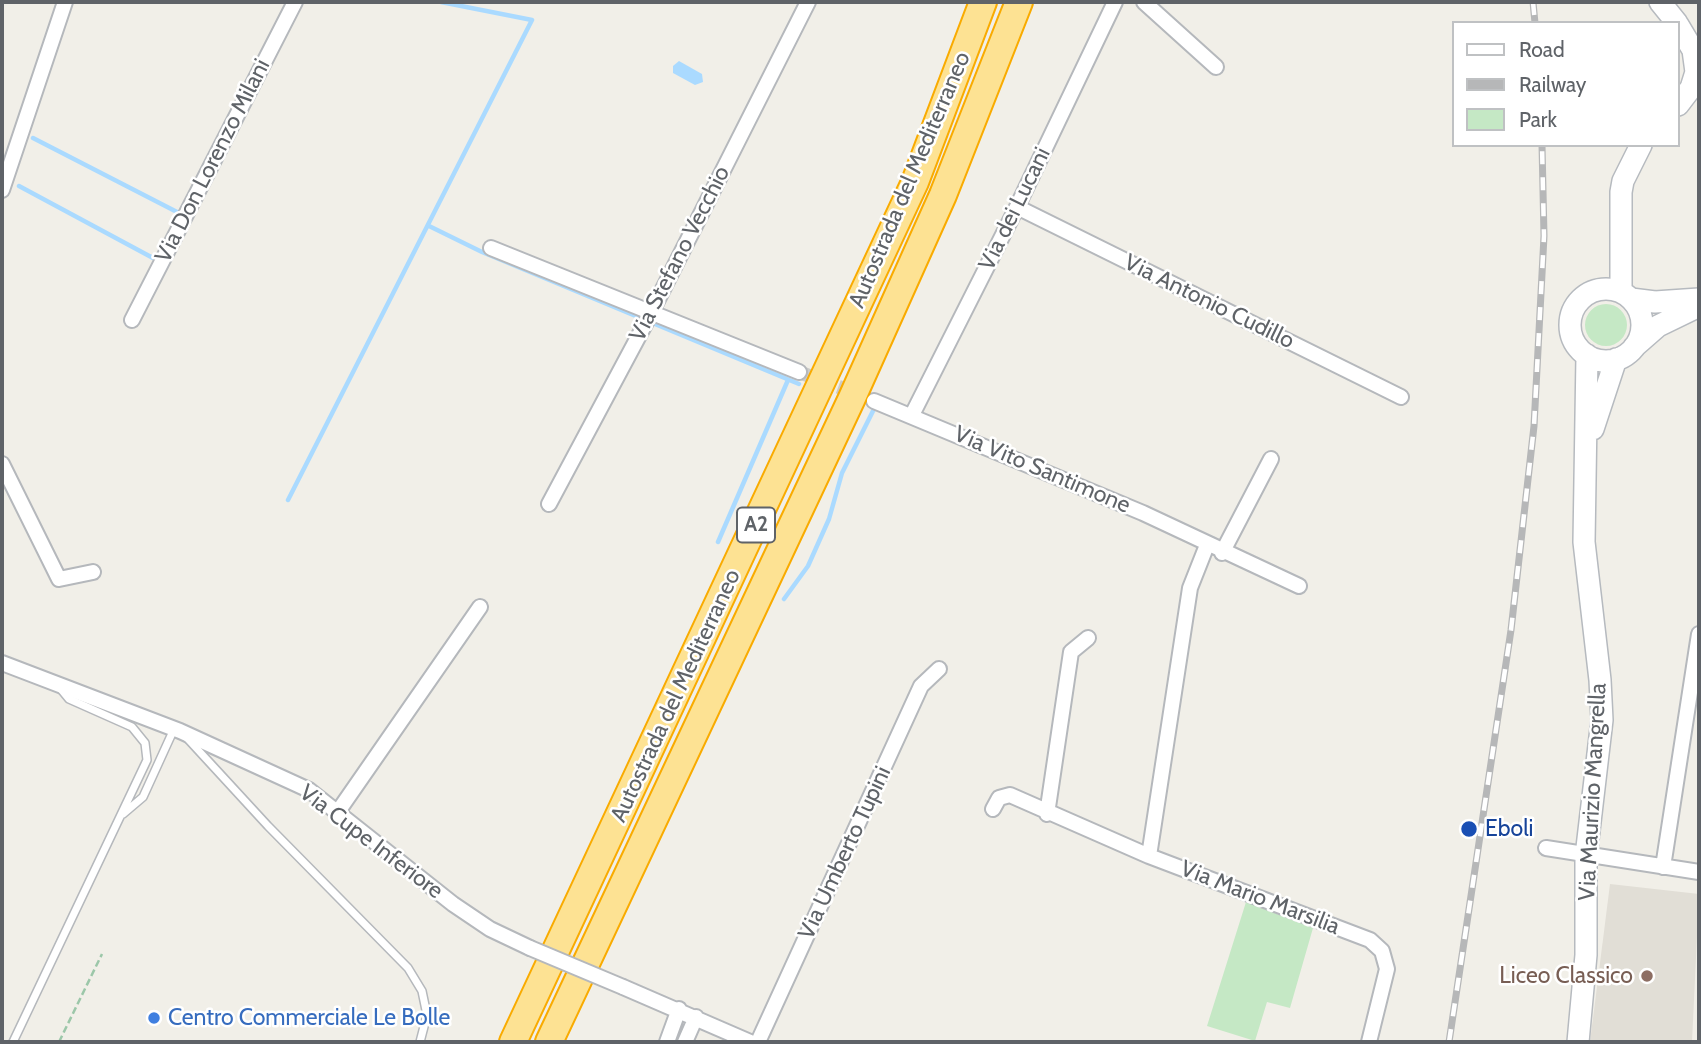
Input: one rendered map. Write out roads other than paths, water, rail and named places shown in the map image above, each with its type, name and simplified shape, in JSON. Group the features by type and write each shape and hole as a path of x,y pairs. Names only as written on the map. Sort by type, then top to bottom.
{"highway":[{"name":"Autostrada del Mediterraneo","path":"550,1042 943,195 1019,2"},
{"path":"1009,31 1026,2"},
{"name":"Autostrada del Mediterraneo","path":"513,1042 915,182 980,6"}],"street":[{"path":"2,190 65,2"},
{"name":"Via Don Lorenzo Milani","path":"132,320 295,2"},
{"name":"Via dei Lucani","path":"912,415 1017,207 1115,2"},
{"path":"1144,2 1216,67"},
{"name":"Via Stefano Vecchio","path":"549,504 651,313 806,3"},
{"path":"1680,31 1693,50 1691,88 1680,102"},
{"path":"1680,52 1691,76"},
{"path":"1623,355 1637,342 1641,320 1618,293 1623,181 1640,147"},
{"name":"Via Antonio Cudillo","path":"1017,207 1401,397"},
{"path":"491,248 799,372"},
{"path":"1699,299 1655,302 1618,293 1582,298 1571,317 1573,338 1587,355 1596,359 1623,355 1658,326 1699,306"},
{"name":"Via Maurizio Mangrella","path":"1578,1042 1586,955 1586,856 1602,720 1601,680 1584,542 1587,355"},
{"name":"Via Maurizio Mangrella","path":"1584,458 1623,355"},
{"name":"Via Vito Santimone","path":"874,401 1143,513 1222,553 1299,586"},
{"path":"1222,553 1271,459"},
{"path":"2,464 59,579 93,572"},
{"path":"1149,856 1190,588 1207,545"},
{"path":"337,813 480,607"},
{"path":"1663,867 1699,634"},
{"path":"1047,814 1071,652 1088,638"},
{"name":"Via Cupe Inferiore","path":"2,663 177,730 309,790 453,904 489,929 750,1042"},
{"name":"Via Umberto Tupini","path":"758,1042 921,686 939,669"},
{"name":"Via Mario Marsilia","path":"993,809 999,798 1010,795 1047,814 1149,856 1370,940 1382,951 1387,969 1369,1042"},
{"path":"1546,848 1699,872"},
{"path":"667,1042 679,1009"},
{"path":"685,1042 696,1017"}],"lane":[{"path":"13,1042 147,760 142,736 132,727 69,699 58,684"},
{"path":"122,814 143,797 177,730 408,968 422,991 427,1015 420,1042"}],"water":[{"path":"679,61 702,74 703,82 695,85 673,73 673,66"}],"waterway":[{"path":"288,500 532,20 441,2"},
{"path":"33,138 177,212"},
{"path":"19,186 153,258"},
{"path":"429,226 482,252 799,384"},
{"path":"718,542 788,380"},
{"path":"784,599 808,566 829,519 842,473 874,409"}],"tunnel":[{"path":"799,372 860,395"}],"railway":[{"path":"1533,2 1535,21"},
{"path":"1449,1042 1511,630 1534,426 1544,236 1542,147"}],"place":[{"name":"Eboli","path":"1469,829"},
{"name":"Liceo Classico","path":"1647,976"},
{"name":"Centro Commerciale Le Bolle","path":"154,1018"}]}
